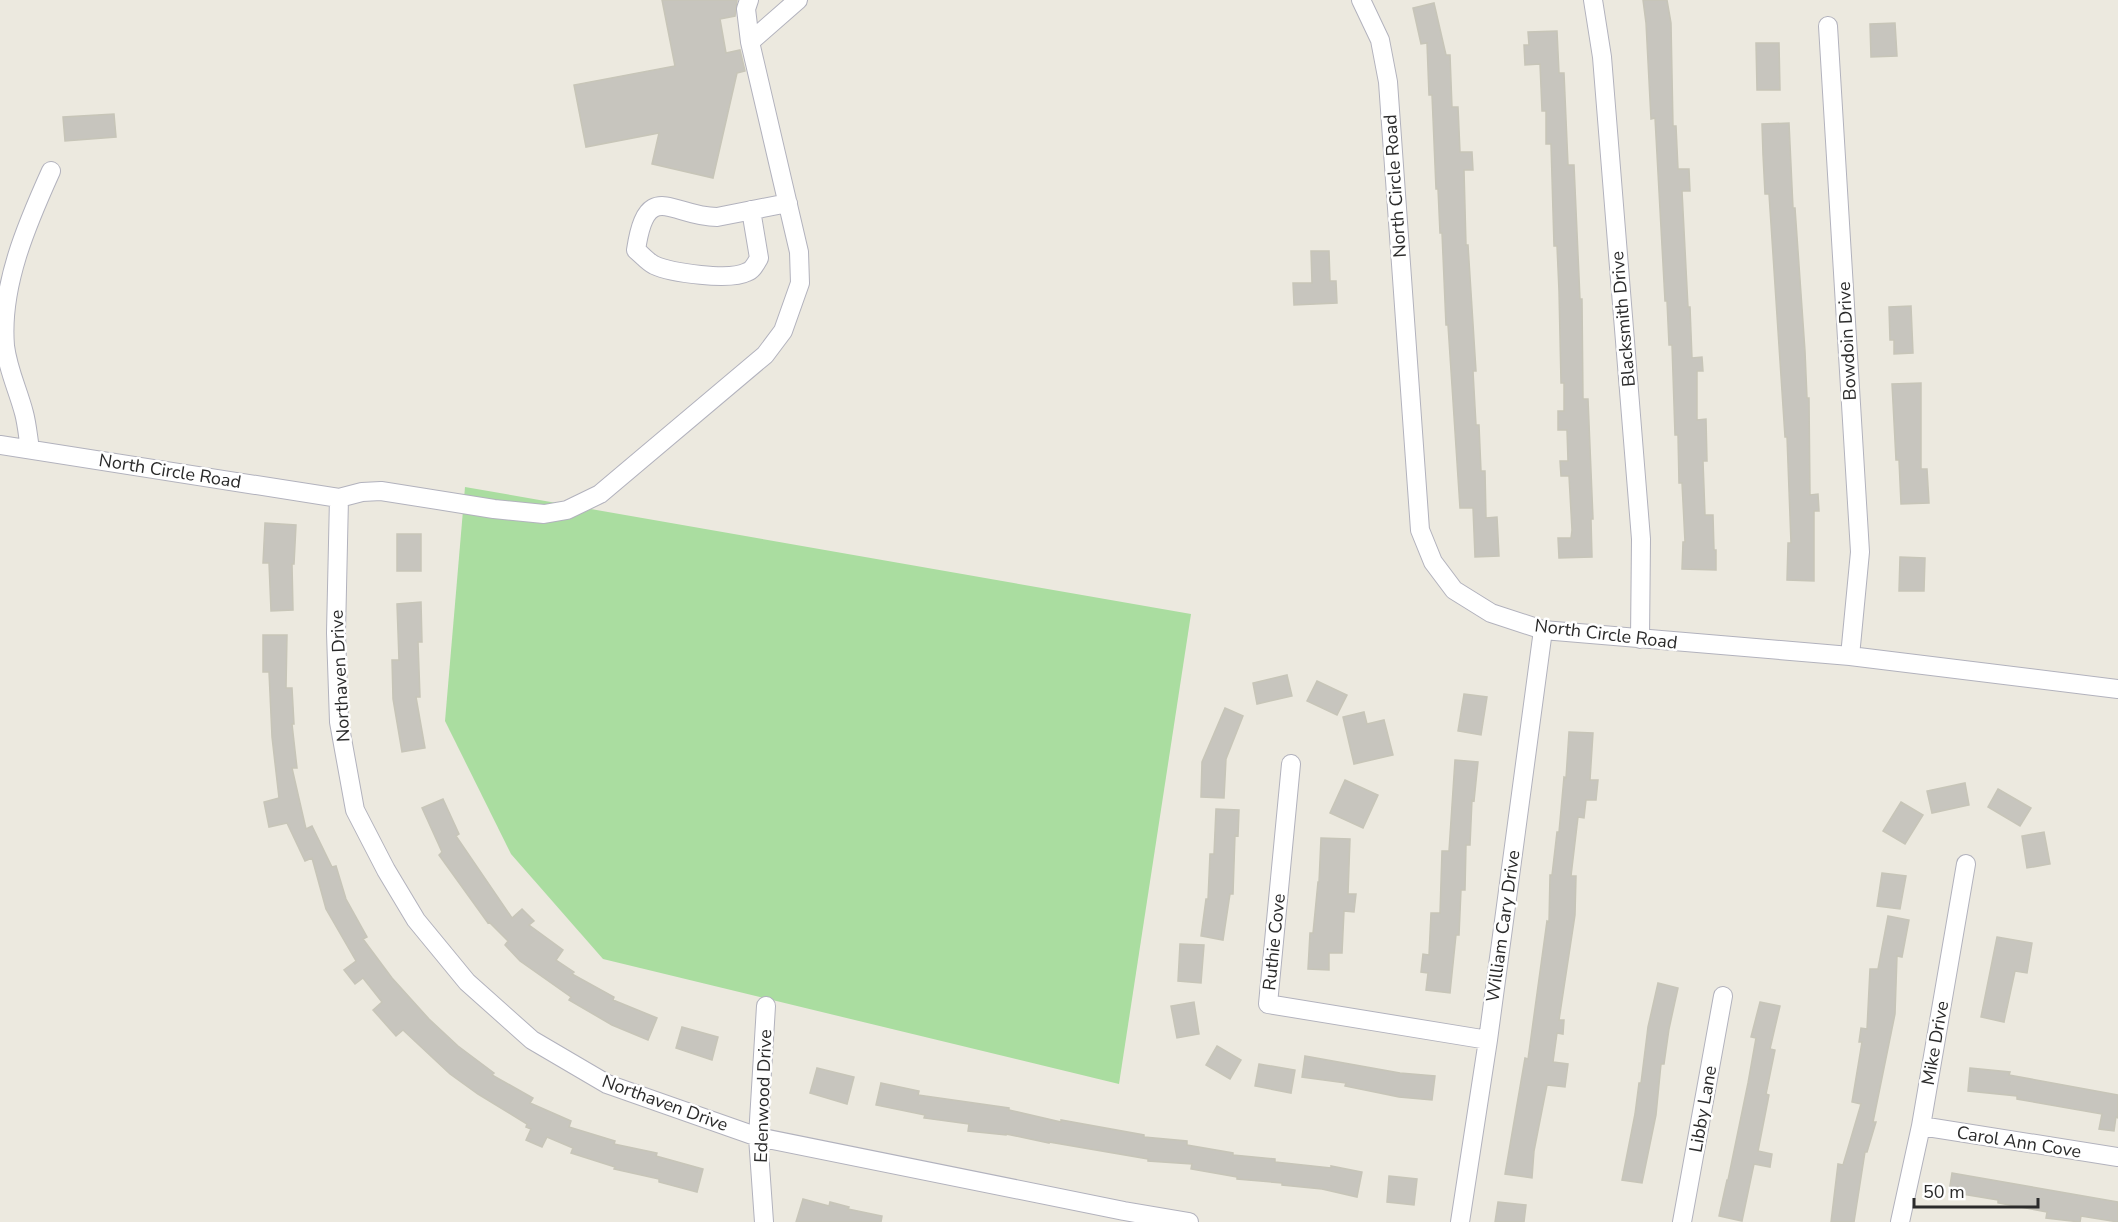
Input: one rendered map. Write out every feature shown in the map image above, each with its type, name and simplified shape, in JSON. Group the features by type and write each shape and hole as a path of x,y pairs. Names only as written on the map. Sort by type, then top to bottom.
{"street":[{"path":"339,498 362,492 381,491 494,509 544,514 567,510 600,494 765,355 783,332 800,283 799,252 750,42 746,9 749,0"},
{"path":"750,42 798,0"},
{"name":"North Circle Road","path":"1361,0 1380,40 1388,82 1420,530 1433,562 1454,590 1491,613 1543,630 1850,656 2118,689"},
{"name":"Blacksmith Drive","path":"1593,0 1603,69 1641,539 1640,639"},
{"name":"Bowdoin Drive","path":"1828,26 1860,552 1850,656"},
{"path":"30,449 25,415 8,363 5,310 26,230 51,171"},
{"path":"751,210 759,258 747,273 720,277 669,270 652,264 636,249 646,214 653,207 668,205 708,217 788,203"},
{"name":"North Circle Road","path":"0,445 339,498"},
{"name":"Northaven Drive","path":"339,498 336,633 339,722 356,810 386,870 416,920 466,982 532,1040 608,1084 758,1137 1124,1216 1189,1222"},
{"name":"William Cary Drive","path":"1460,1222 1488,1040 1543,630"},
{"name":"Ruthie Cove","path":"1291,764 1268,1004 1488,1040"},
{"name":"Mike Drive","path":"1900,1222 1920,1126 1966,864"},
{"name":"Libby Lane","path":"1682,1222 1723,996"},
{"name":"Edenwood Drive","path":"764,1222 758,1137 766,1006"},
{"name":"Carol Ann Cove","path":"1920,1126 2118,1157"}],"green space":[{"path":"465,487 1191,614 1119,1084 603,959 511,854 445,721"}],"building":[{"path":"662,0 737,0 735,16 720,19 726,53 740,50 745,71 737,73 713,178 652,164 659,133 586,147 574,85 675,66"},
{"path":"1643,0 1667,0 1671,23 1673,126 1676,126 1678,169 1689,169 1690,191 1682,191 1692,358 1702,357 1703,371 1697,371 1697,420 1706,419 1707,461 1703,461 1705,515 1713,515 1716,570 1682,569 1683,542 1685,542 1682,483 1679,483 1678,435 1675,435 1672,345 1669,345 1667,301 1665,301 1655,118 1651,119"},
{"path":"1434,3 1446,55 1450,55 1452,107 1458,107 1460,152 1472,152 1473,170 1464,170 1466,245 1468,245 1476,371 1473,371 1476,425 1479,425 1481,471 1485,471 1486,518 1497,517 1499,556 1475,557 1473,508 1460,508 1448,325 1446,325 1442,233 1440,233 1438,189 1436,189 1432,95 1429,95 1427,43 1421,44 1413,8"},
{"path":"1895,23 1897,56 1871,57 1870,24"},
{"path":"1557,31 1559,73 1564,73 1568,165 1574,165 1580,299 1582,299 1583,399 1588,399 1593,519 1591,519 1592,557 1559,558 1558,538 1571,538 1572,530 1569,476 1561,476 1560,461 1568,461 1567,430 1558,430 1558,411 1564,411 1564,383 1561,383 1559,291 1557,246 1554,246 1551,144 1546,144 1546,111 1542,111 1540,64 1525,65 1524,45 1529,45 1528,32"},
{"path":"1756,43 1779,43 1780,90 1757,90"},
{"path":"114,114 116,137 65,141 63,117"},
{"path":"1789,123 1793,208 1795,208 1807,398 1809,398 1810,495 1818,494 1819,511 1814,511 1814,581 1787,580 1788,543 1791,543 1787,437 1785,437 1769,194 1765,194 1762,124"},
{"path":"1311,251 1329,251 1330,281 1336,281 1337,303 1294,305 1293,283 1312,283"},
{"path":"1911,306 1913,353 1894,354 1894,340 1890,340 1889,307"},
{"path":"1921,383 1921,469 1927,469 1929,503 1901,504 1892,384"},
{"path":"265,523 296,525 294,564 292,564 293,610 271,611 269,563 263,563"},
{"path":"397,534 421,534 421,571 397,571"},
{"path":"1900,557 1925,558 1924,591 1899,591"},
{"path":"421,602 422,642 418,642 420,697 416,697 425,748 402,752 393,699 392,660 399,660 397,604"},
{"path":"263,635 287,635 286,688 292,688 294,724 292,724 297,768 292,768 306,829 312,826 332,867 336,866 346,899 367,937 363,939 392,978 429,1019 458,1046 494,1073 492,1075 533,1098 530,1103 571,1121 569,1127 615,1141 614,1144 657,1153 656,1156 703,1169 697,1192 659,1182 659,1179 614,1169 615,1167 571,1153 573,1148 547,1137 542,1147 526,1140 531,1129 526,1127 527,1124 450,1074 403,1030 396,1036 373,1010 382,1002 363,978 355,984 344,970 356,961 326,909 312,858 305,861 287,823 269,827 264,802 279,798 272,737 269,672 263,672"},
{"path":"1287,675 1292,696 1257,704 1253,683"},
{"path":"1317,681 1347,695 1337,715 1307,701"},
{"path":"1464,694 1487,697 1481,735 1458,731"},
{"path":"1225,708 1243,716 1226,759 1224,798 1201,797 1202,762"},
{"path":"1364,712 1367,724 1384,720 1393,755 1354,764 1343,717"},
{"path":"1569,732 1593,733 1590,780 1598,780 1596,800 1586,800 1584,818 1578,817 1571,876 1576,876 1575,915 1559,1020 1564,1020 1563,1034 1557,1033 1553,1062 1568,1064 1565,1087 1547,1085 1534,1151 1532,1178 1505,1174 1525,1058 1528,1059 1547,921 1549,922 1550,875 1552,875 1557,832 1559,832"},
{"path":"1455,760 1478,762 1474,801 1472,800 1470,845 1466,845 1465,890 1461,890 1459,935 1456,935 1450,993 1426,990 1428,973 1421,972 1423,954 1429,955 1431,913 1440,913 1442,851 1449,851"},
{"path":"1345,780 1378,795 1363,828 1330,813"},
{"path":"1965,783 1969,805 1932,813 1927,791"},
{"path":"1998,789 2031,808 2020,826 1988,807"},
{"path":"443,799 459,834 456,836 512,918 522,909 534,921 529,925 563,950 556,960 574,972 572,974 614,997 613,1000 657,1018 648,1040 612,1025 569,1000 571,997 520,961 505,945 508,941 488,923 439,855 442,852 422,808"},
{"path":"1901,802 1923,815 1905,844 1883,831"},
{"path":"1216,809 1239,810 1238,836 1235,835 1233,894 1230,894 1223,940 1201,936 1206,899 1208,899 1210,854 1214,854"},
{"path":"2044,832 2050,864 2027,868 2022,836"},
{"path":"1321,838 1350,839 1348,894 1356,894 1354,912 1344,911 1342,953 1329,953 1329,970 1308,969 1310,933 1313,933 1319,882"},
{"path":"1882,873 1906,876 1900,909 1877,906"},
{"path":"1888,916 1909,920 1902,957 1897,956 1895,1014 1873,1122 1876,1122 1867,1152 1865,1152 1854,1222 1831,1222 1838,1164 1843,1165 1861,1104 1852,1102 1862,1042 1859,1042 1861,1028 1867,1029 1870,969 1878,969"},
{"path":"1997,937 2032,943 2027,973 2015,971 2004,1022 1981,1017"},
{"path":"1180,944 1204,945 1201,983 1178,981"},
{"path":"1658,983 1678,988 1664,1064 1661,1064 1656,1115 1642,1183 1622,1180 1639,1083 1641,1083 1648,1027"},
{"path":"1194,1002 1199,1034 1177,1038 1171,1006"},
{"path":"1760,1002 1780,1006 1770,1049 1775,1050 1758,1151 1772,1154 1770,1167 1754,1164 1742,1221 1719,1216 1748,1083 1756,1038 1751,1037"},
{"path":"682,1027 718,1037 712,1060 676,1048"},
{"path":"1217,1046 1241,1060 1230,1079 1206,1065"},
{"path":"1305,1056 1400,1073 1435,1076 1432,1100 1399,1097 1345,1086 1346,1083 1302,1077"},
{"path":"1259,1064 1295,1070 1291,1093 1255,1086"},
{"path":"817,1068 854,1077 847,1104 810,1093"},
{"path":"1970,1068 2010,1072 2009,1075 2118,1095 2118,1118 2116,1117 2114,1131 2099,1129 2102,1114 2017,1099 2017,1096 1968,1091"},
{"path":"881,1083 919,1091 918,1095 1009,1108 1009,1110 1061,1122 1061,1120 1144,1135 1144,1137 1187,1141 1187,1145 1233,1153 1233,1155 1275,1159 1275,1162 1331,1168 1331,1166 1362,1172 1357,1197 1322,1189 1282,1185 1282,1183 1237,1179 1237,1177 1191,1169 1192,1164 1148,1161 1148,1159 1006,1134 968,1131 969,1124 924,1118 925,1115 876,1105"},
{"path":"1952,1173 2118,1202 2118,1222 2081,1216 2080,1222 2046,1218 2047,1212 1998,1203 1998,1200 1949,1192"},
{"path":"1389,1176 1417,1179 1414,1205 1387,1202"},
{"path":"803,1199 829,1206 830,1202 849,1207 848,1209 882,1216 881,1222 796,1222"},
{"path":"1498,1202 1526,1205 1524,1222 1495,1222"}]}
